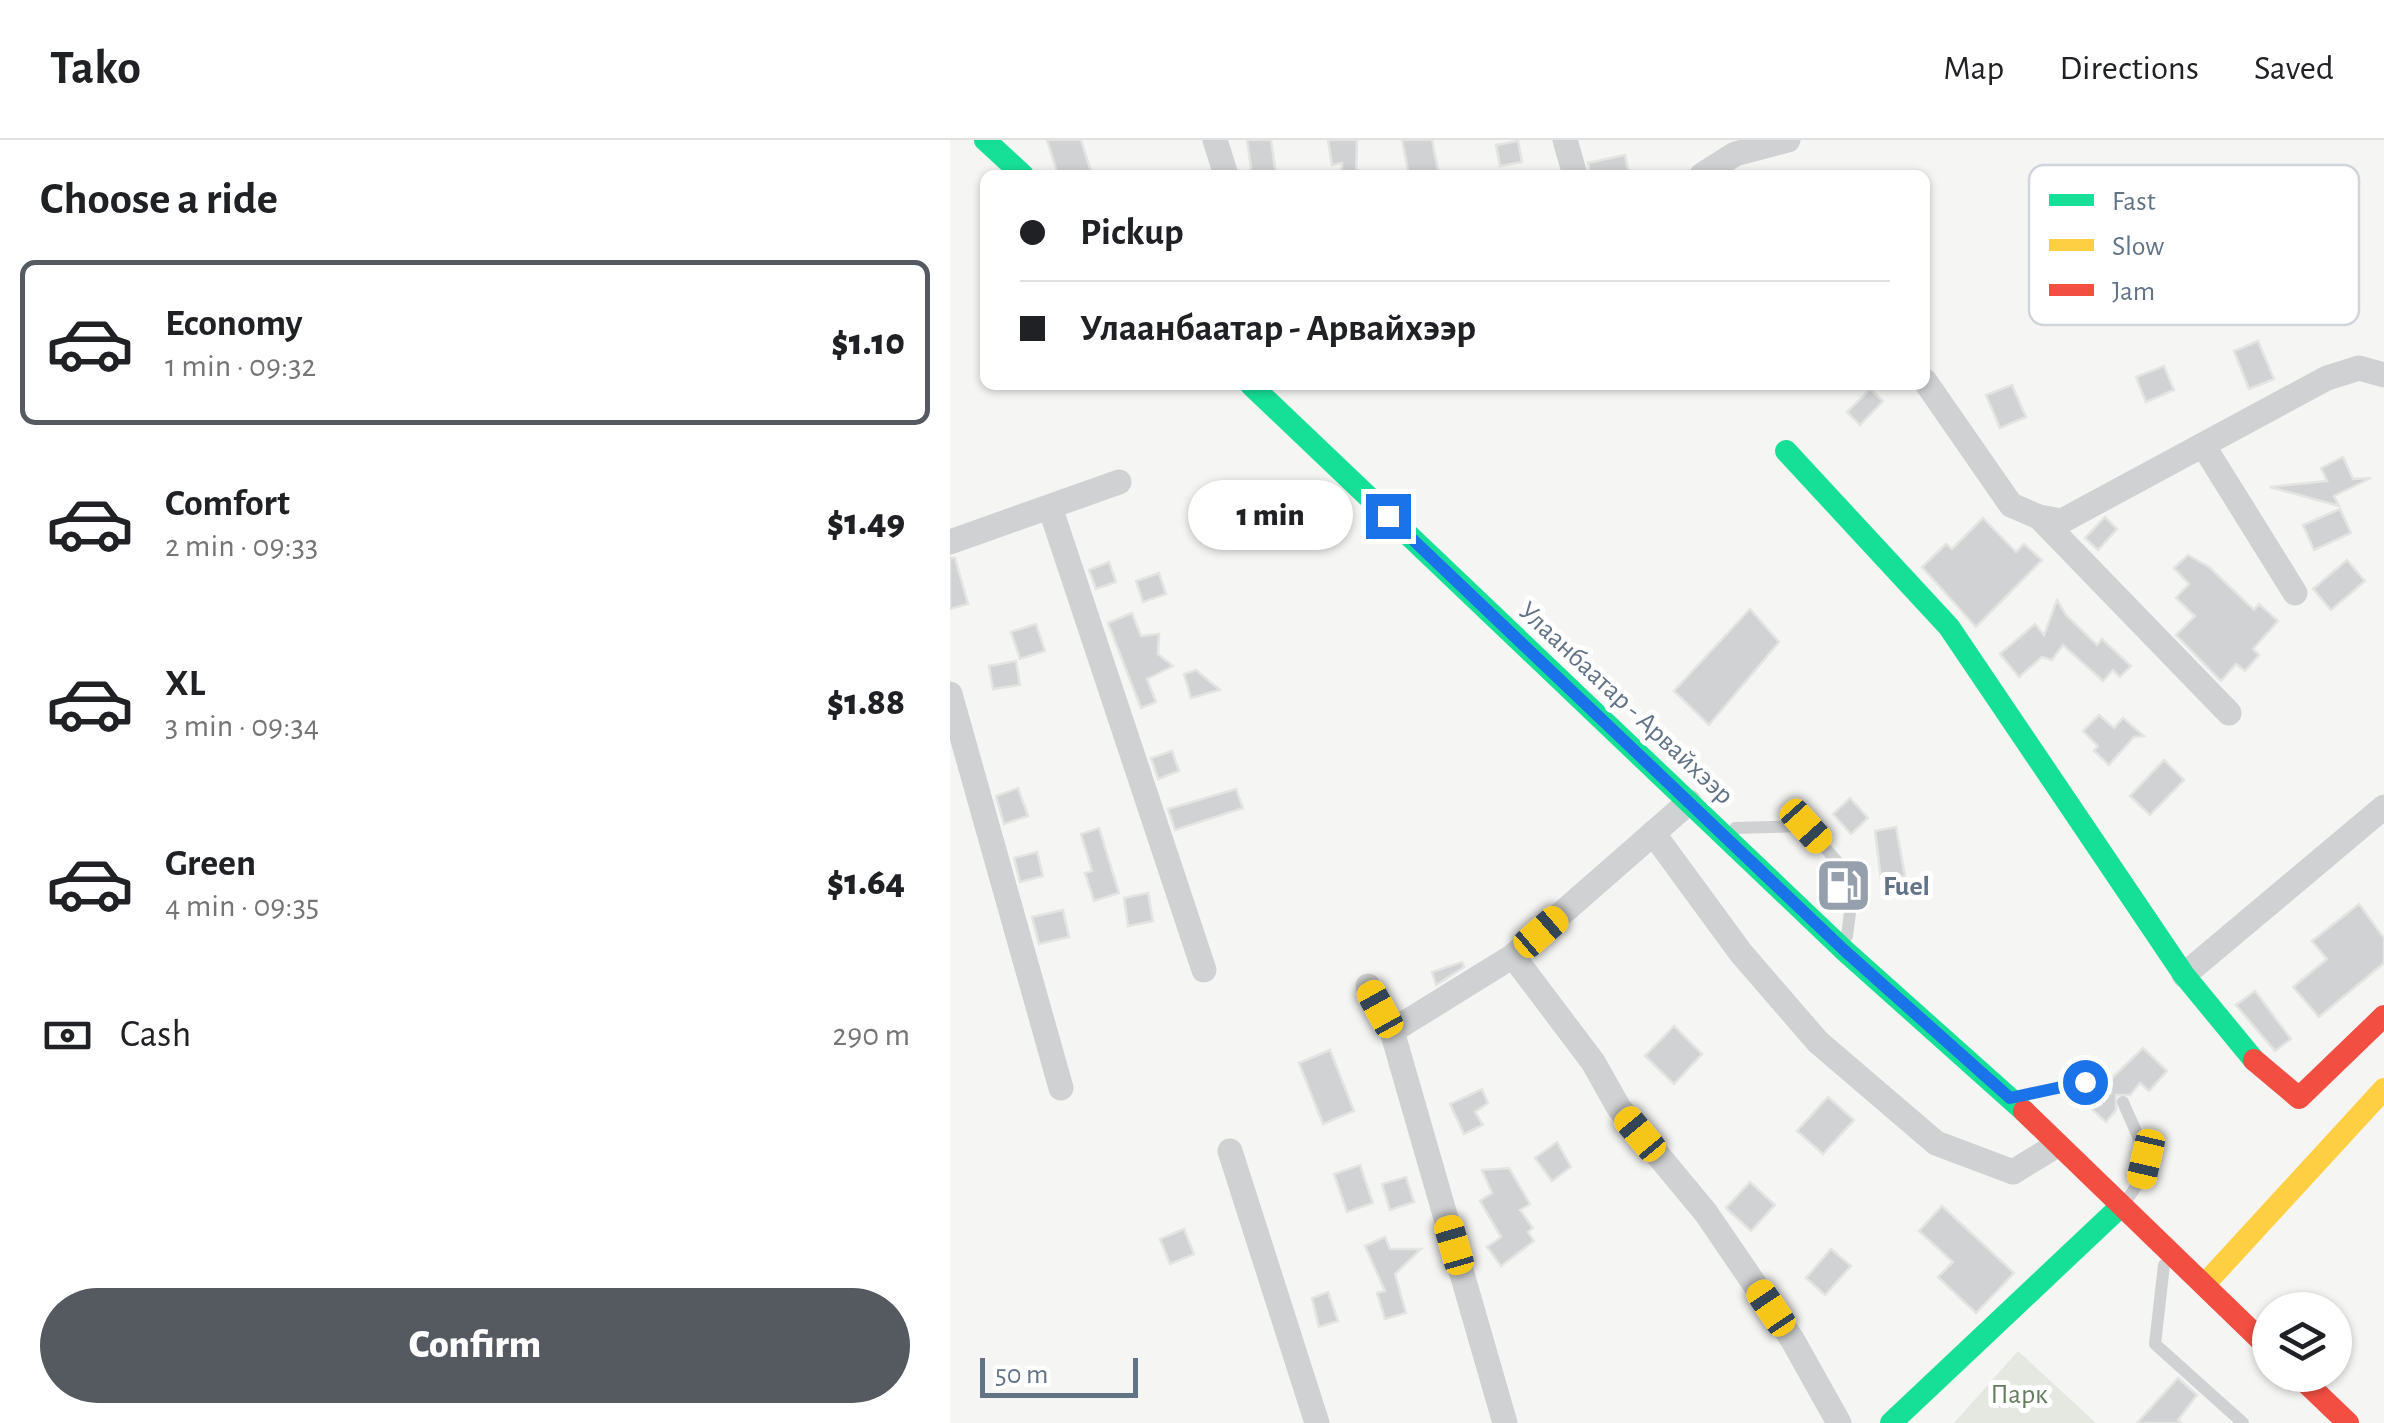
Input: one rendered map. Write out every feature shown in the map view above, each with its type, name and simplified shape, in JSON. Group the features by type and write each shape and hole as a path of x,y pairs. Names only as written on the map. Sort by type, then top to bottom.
{"main road":[{"path":"986,140 1018,170"},
{"name":"Улаанбаатар - Арвайхээр","path":"1257,390 1845,951 2010,1098 2120,1208 2252,1331"},
{"path":"1786,452 1949,627 2184,974 2262,1070 2300,1098 2384,1016"},
{"path":"2204,1285 2384,1090"},
{"path":"1901,1420 2120,1208"},
{"path":"2316,1392 2348,1423"}],"street":[{"path":"1215,140 1224,170"},
{"path":"1565,140 1574,170"},
{"path":"1708,170 1733,147 1788,140"},
{"path":"1930,388 2011,504 2039,517 2062,521 2327,378 2359,368 2384,375"},
{"path":"2203,445 2295,592"},
{"path":"950,542 1118,482"},
{"path":"1050,507 1204,970"},
{"path":"2039,517 2229,713"},
{"path":"950,694 1061,1088"},
{"path":"1392,1032 1513,956 1688,802"},
{"path":"2184,974 2384,807"},
{"path":"1653,833 1741,953 1818,1042 1936,1143 2012,1172 2058,1145"},
{"path":"1513,956 1594,1062 1619,1108 1706,1213 1792,1339 1839,1423"},
{"path":"1368,986 1392,1032 1505,1423"},
{"path":"1230,1151 1317,1423"}],"lane":[{"path":"1718,829 1806,826 1854,881 1845,951"},
{"path":"2010,1098 2085,1082 2104,1086"},
{"path":"2120,1208 2140,1181 2146,1159 2123,1102"},
{"path":"2165,1248 2155,1344 2244,1423"}],"green space":[{"name":"Парк","path":"2018,1351 2096,1423 1954,1423"}],"building":[{"path":"1047,140 1081,140 1090,170 1056,170"},
{"path":"1247,140 1271,140 1275,170 1251,170"},
{"path":"1328,140 1357,140 1356,170 1342,170 1342,163 1332,165"},
{"path":"1402,140 1432,140 1438,170 1408,170"},
{"path":"1518,141 1522,162 1500,166 1496,145"},
{"path":"1625,155 1628,170 1590,170 1588,163"},
{"path":"2258,341 2274,379 2249,389 2234,351"},
{"path":"2164,366 2174,390 2146,402 2136,377"},
{"path":"2012,385 2026,417 2000,428 1986,395"},
{"path":"1869,390 1883,401 1860,425 1847,412"},
{"path":"2343,457 2353,479 2371,478 2334,496 2339,506 2270,487 2327,481 2321,468"},
{"path":"2340,509 2351,533 2314,550 2303,525"},
{"path":"2105,517 2117,529 2098,550 2085,538"},
{"path":"1983,518 2016,552 2024,544 2042,560 1976,627 1922,567 1946,544 1952,549"},
{"path":"2188,555 2209,567 2254,610 2259,604 2278,621 2253,649 2259,655 2245,671 2236,664 2221,681 2176,635 2195,616 2176,598 2189,584 2174,568"},
{"path":"950,558 955,558 968,604 950,609"},
{"path":"2347,560 2365,581 2331,610 2313,589"},
{"path":"1109,562 1116,582 1096,589 1089,570"},
{"path":"1159,573 1166,594 1143,602 1136,581"},
{"path":"2057,600 2066,615 2097,645 2102,639 2131,666 2120,677 2113,670 2103,681 2063,645 2052,660 2042,657 2019,677 2000,654 2035,624 2044,635"},
{"path":"1750,609 1779,642 1709,725 1674,691"},
{"path":"1132,613 1141,636 1159,634 1158,654 1173,666 1147,679 1156,702 1141,708 1108,623"},
{"path":"1036,624 1045,651 1020,659 1011,632"},
{"path":"1016,661 1020,685 993,689 989,666"},
{"path":"1196,670 1220,690 1191,698 1184,674"},
{"path":"2099,715 2114,728 2123,718 2144,736 2134,737 2109,765 2094,751 2098,746 2083,731"},
{"path":"1172,751 1179,771 1158,779 1151,758"},
{"path":"2164,760 2184,780 2150,815 2130,796"},
{"path":"1018,788 1028,816 1004,824 996,796"},
{"path":"1236,789 1243,808 1175,830 1168,809"},
{"path":"1850,798 1868,818 1851,834 1833,814"},
{"path":"1896,827 1905,876 1881,879 1875,831"},
{"path":"1099,828 1119,893 1094,901 1085,873 1092,871 1081,834"},
{"path":"1037,852 1043,876 1020,882 1014,858"},
{"path":"1148,893 1153,921 1128,926 1124,898"},
{"path":"2359,904 2384,938 2384,963 2319,1017 2293,987 2327,959 2312,941"},
{"path":"1063,910 1069,937 1039,944 1032,917"},
{"path":"1462,962 1464,967 1436,985 1432,972"},
{"path":"2255,991 2291,1039 2275,1051 2236,1005"},
{"path":"1674,1026 1702,1054 1674,1084 1645,1056"},
{"path":"2143,1048 2167,1071 2149,1091 2140,1083 2130,1095 2116,1095 2116,1110 2106,1122 2087,1105 2096,1095 2111,1093 2111,1079"},
{"path":"1330,1050 1354,1111 1323,1124 1299,1063"},
{"path":"1482,1089 1488,1103 1475,1112 1483,1125 1464,1134 1450,1104"},
{"path":"1828,1097 1854,1120 1823,1154 1797,1131"},
{"path":"1557,1142 1571,1167 1552,1181 1535,1158"},
{"path":"1360,1165 1373,1203 1347,1212 1334,1174"},
{"path":"1509,1168 1530,1204 1520,1210 1533,1228 1528,1232 1534,1241 1501,1266 1487,1247 1501,1237 1480,1201 1492,1193 1482,1170"},
{"path":"1406,1177 1414,1202 1390,1210 1382,1184"},
{"path":"1750,1182 1775,1205 1751,1231 1726,1208"},
{"path":"1942,1206 2014,1273 1976,1313 1938,1277 1953,1262 1919,1231"},
{"path":"1184,1229 1194,1254 1170,1264 1160,1239"},
{"path":"1385,1237 1390,1249 1421,1249 1395,1274 1406,1313 1385,1319 1377,1293 1385,1291 1365,1246"},
{"path":"1831,1249 1851,1266 1825,1295 1806,1278"},
{"path":"1328,1292 1338,1321 1319,1327 1312,1298"},
{"path":"2178,1378 2197,1395 2178,1420 2182,1423 2137,1423"}],"traffic: fast":[{"path":"985,140 1018,170"},
{"path":"1256,390 1845,951 2024,1111"},
{"path":"1786,451 1949,627 2184,975 2254,1060"},
{"path":"1891,1423 2120,1207"}],"traffic: slow":[{"path":"2204,1285 2384,1089"}],"traffic: jam":[{"path":"2254,1060 2299,1098 2384,1016"},
{"path":"2024,1111 2252,1332"},
{"path":"2316,1392 2348,1423"}],"place":[{"name":"Fuel","path":"1844,885"}],"route":[{"path":"1388,516 1845,951 2010,1098 2085,1082"}]}
